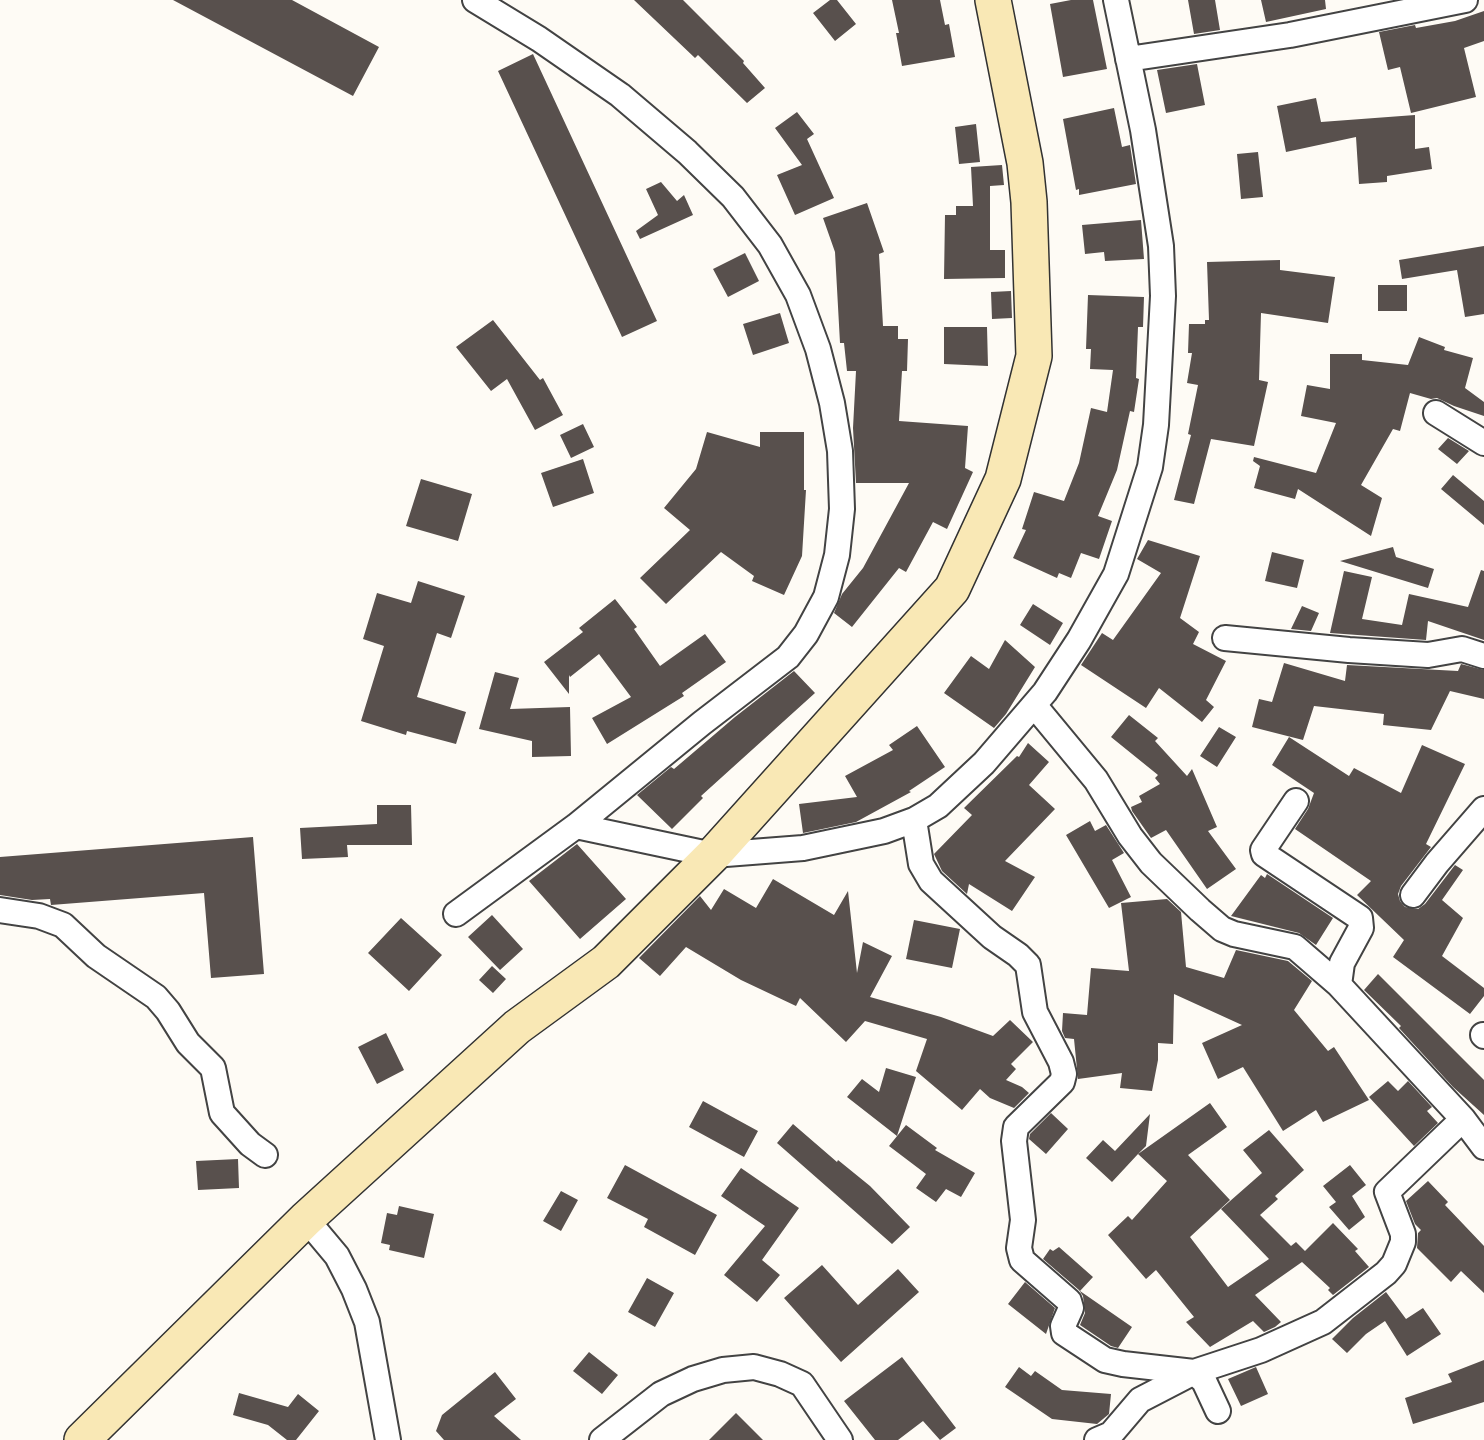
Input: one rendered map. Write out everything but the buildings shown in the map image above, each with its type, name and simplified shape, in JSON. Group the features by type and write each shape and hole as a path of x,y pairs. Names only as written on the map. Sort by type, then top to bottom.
{"main road":[{"path":"82,1440 306,1219 517,1027 606,962 713,855 952,589 1003,479 1034,356 1029,202 1025,163 993,0"}],"street":[{"path":"456,914 576,826 788,657 806,634 826,597 837,555 842,509 840,451 832,403 818,349 799,295 770,245 733,197 687,152 620,95 539,39 475,0"},
{"path":"576,826 713,855 803,848 884,831 914,820 939,806 984,763 1034,705 1079,640 1116,574 1150,467 1156,425 1163,296 1161,246 1116,0"},
{"path":"1128,59 1290,35 1465,0"},
{"path":"1436,413 1484,443"},
{"path":"1225,638 1428,655 1455,649 1484,656"},
{"path":"1034,705 1096,780 1151,863 1222,929 1295,947 1339,985 1464,1119 1484,1147"},
{"path":"1296,801 1264,853 1360,918 1361,928 1342,963 1339,985"},
{"path":"1413,895 1484,809"},
{"path":"914,820 920,864 931,881 992,937 1028,965 1035,1012 1061,1062 1064,1074 1062,1082 1016,1127 1014,1141 1023,1220 1019,1248 1022,1260 1069,1301 1064,1333 1105,1360 1194,1372 1204,1381 1218,1411"},
{"path":"0,910 39,916 63,925 96,956 156,997 169,1011 188,1043 214,1068 222,1113 250,1144 265,1155"},
{"path":"1097,1440 1111,1434 1140,1400 1194,1372 1261,1350 1323,1322 1385,1273 1394,1264 1403,1242 1403,1234 1387,1192 1464,1119"},
{"path":"306,1219 337,1256 367,1322 388,1440"},
{"path":"601,1440 661,1394 693,1379 723,1370 754,1367 802,1384 840,1440"}]}
